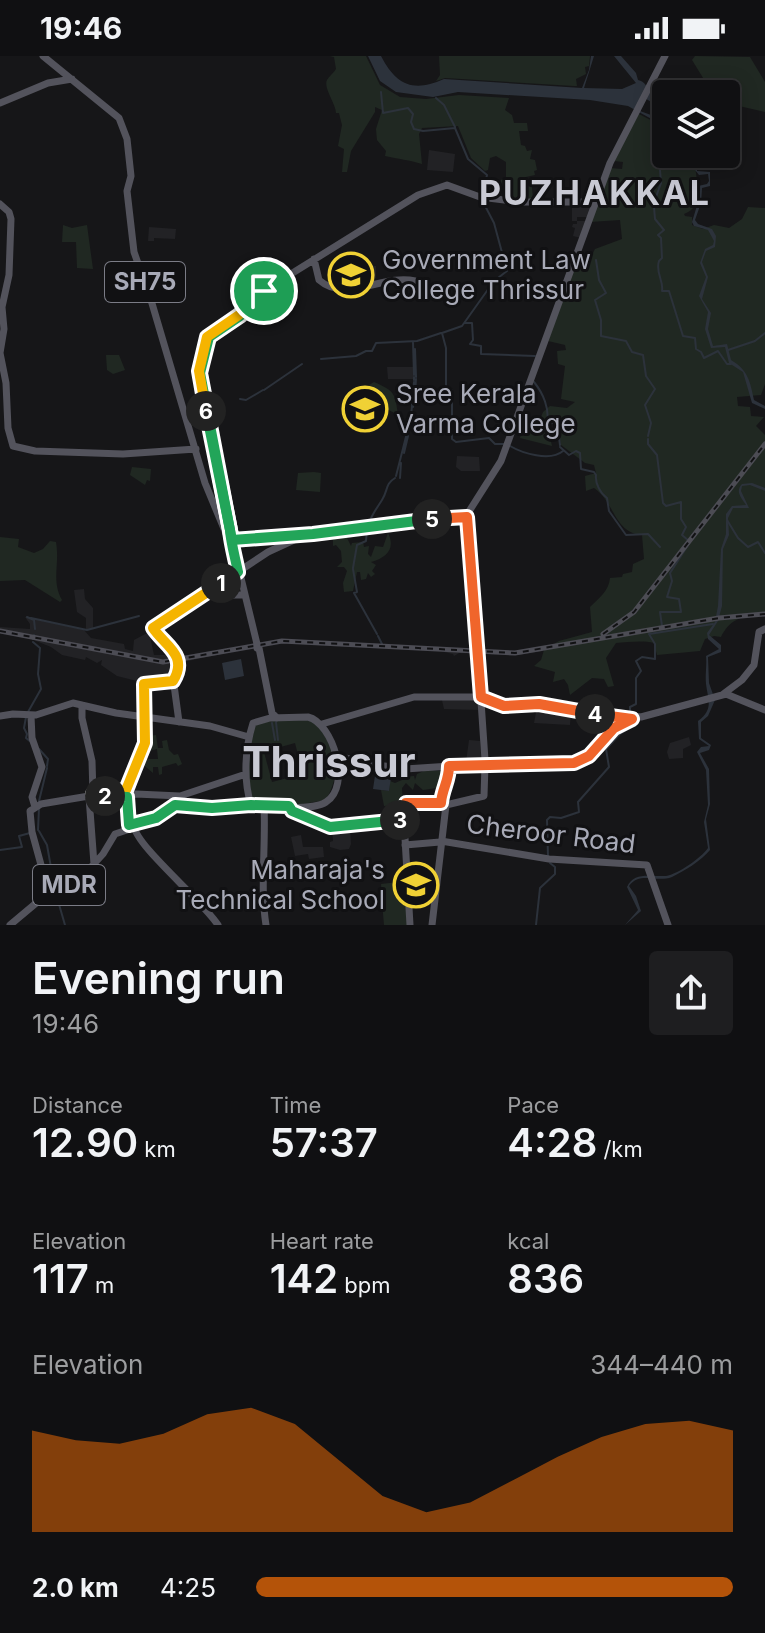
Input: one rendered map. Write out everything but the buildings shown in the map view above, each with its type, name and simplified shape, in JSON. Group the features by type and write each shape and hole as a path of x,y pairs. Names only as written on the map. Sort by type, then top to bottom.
{"main road":[{"name":"SH75","path":"43,56 119,118 123,125 130,168 127,191 134,252 205,483 230,538"},
{"path":"545,344 611,163 666,56"},
{"path":"650,84 666,56"},
{"path":"0,103 48,83 72,79"},
{"path":"410,925 404,820 406,803 443,804 484,796 481,697 467,515 473,501 498,467 507,445 611,163"},
{"path":"274,718 230,538 202,388 200,368 207,336 239,315 264,291 418,195 447,185 483,197 521,202 596,201"},
{"path":"0,204 9,212 11,219 1,347 9,433 13,445 35,451 123,454 196,449"},
{"path":"314,259 318,279 336,290 398,279 415,281"},
{"path":"0,434 9,433"},
{"path":"230,538 314,533 467,515"},
{"path":"179,722 173,682 179,672 174,647 153,629 278,546 314,533"},
{"path":"209,591 222,595 244,595"},
{"path":"322,724 414,697 481,697 504,706 539,704 630,718 654,717 716,697 752,669 759,632 765,629"},
{"path":"173,682 144,684 144,748 128,793 132,826 153,856 218,925"},
{"path":"338,758 404,768 577,760 589,754 612,729 630,718 661,713 716,697 737,698 765,710"},
{"path":"0,716 31,716 67,704 82,705 210,726 249,737"},
{"path":"82,705 91,758 94,864"},
{"path":"31,716 32,738 42,767 32,797 35,807"},
{"path":"251,805 246,774 253,723 274,718 311,717 322,724 338,758 337,780 326,803 302,811"},
{"path":"432,925 441,842 441,791 453,765"},
{"path":"49,894 32,832 29,813 35,807 128,793 182,795 246,774"},
{"path":"132,826 154,819 175,805 212,808 289,806 330,827 404,820"},
{"path":"264,806 266,854 263,905 266,925"},
{"name":"MDR","path":"10,925 27,908 75,882 94,864 115,834 132,826"},
{"name":"Cheroor Road","path":"405,845 441,842 547,858 647,865 668,925"}],"shaded area":[{"path":"330,56 366,56 380,85 400,97 426,99 459,95 509,98 505,110 512,115 514,123 527,123 528,131 519,131 521,145 527,151 532,150 530,159 535,160 535,175 526,177 527,186 532,187 533,200 506,199 507,187 502,186 501,180 506,177 506,162 496,156 490,158 488,170 485,171 471,158 458,126 422,128 419,134 422,164 385,156 386,151 377,140 376,129 382,110 375,107 351,151 347,172 342,172 344,149 338,146 342,125 326,83 336,69 334,57"},
{"path":"368,56 381,56 399,80 414,86 444,79 582,88 591,56 594,56 584,88 622,89 636,83 614,56 621,56 652,96 652,102 643,97 640,111 651,115 652,119 628,106 590,100 458,92 433,97 396,92 380,81"},
{"path":"439,56 590,56 589,66 585,67 586,74 576,79 577,86 574,86 445,78 436,81 440,75"},
{"path":"695,56 750,57 765,82 765,112 740,106 740,80 704,80 692,60"},
{"path":"637,113 652,121 652,168 696,168 698,196 692,209 684,214 692,217 692,225 703,229 714,225 729,228 742,219 748,207 765,208 765,384 761,395 737,397 738,406 750,407 751,416 764,417 756,426 765,435 765,616 734,621 721,637 705,639 700,651 657,655 654,643 616,643 606,658 614,686 608,687 604,679 592,678 570,695 564,679 553,682 555,672 534,666 541,660 544,650 559,641 592,632 590,607 606,591 610,578 632,572 633,564 644,559 642,535 626,529 594,488 586,491 585,476 596,473 594,465 585,463 561,445 557,421 547,424 552,446 520,438 526,428 538,425 543,412 550,406 567,408 575,402 561,399 565,366 558,364 557,351 566,350 565,345 548,341 579,254 593,253 595,249 622,239 620,220 590,222 610,168 622,169 623,162 614,161"},
{"path":"429,150 455,154 453,172 427,170"},
{"path":"695,170 710,172 710,186 702,188 695,220 712,229 716,236 715,247 706,251 702,262 708,277 702,299 711,313 708,329 713,346 727,344 731,360 741,368 747,377 754,400 765,409 752,403 743,372 729,363 725,347 711,348 705,329 708,312 699,296 706,277 700,263 705,249 714,241 708,230 694,226 692,222 699,199 698,186 709,181 708,174 699,175"},
{"path":"572,204 591,204 589,217 577,217 577,221 572,221"},
{"path":"577,221 587,221 581,238 573,236 575,228 572,227"},
{"path":"63,225 72,228 87,225 93,269 77,268 76,242 62,242"},
{"path":"149,227 176,229 175,239 154,238 154,241 148,241"},
{"path":"357,265 376,266 376,278 366,285 359,285"},
{"path":"106,355 119,355 125,370 113,374 107,370"},
{"path":"387,367 413,367 413,379 388,379"},
{"path":"374,382 392,393 398,415 387,409 385,411 384,398 371,390 369,385"},
{"name":"Sree Kerala Varma College","path":"370,390 383,398 384,410 377,412 378,426 353,427 346,418 346,408 364,391"},
{"path":"457,456 479,457 480,471 461,471 456,467"},
{"path":"132,467 151,469 150,481 147,480 145,485 130,475"},
{"path":"298,473 321,473 320,492 296,490"},
{"path":"752,483 765,488 765,491 750,485 742,486 741,491 749,508 733,508 728,518 729,535 723,549 722,606 718,621 709,635 721,645 721,652 708,657 709,683 715,700 708,716 701,722 701,738 711,745 709,750 700,753 709,769 710,804 706,819 710,850 672,877 643,878 633,882 629,886 641,911 625,925 638,910 627,887 630,882 638,877 666,876 677,872 708,848 704,822 708,805 706,770 697,752 701,747 709,746 699,739 698,721 709,704 706,656 719,649 708,639 707,633 715,622 718,606 726,514 732,506 746,505 739,489 742,484"},
{"path":"388,533 391,544 388,552 371,562 376,565 372,571 375,574 371,577 368,573 366,579 361,580 360,572 357,572 353,591 344,592 347,571 344,567 337,567 342,562 341,551 336,545 333,546 333,540 341,536 347,538 351,546 352,543 363,542 364,547 369,546 368,554 371,557 375,546 383,547"},
{"path":"0,537 19,539 18,547 34,553 50,541 56,542 56,579 60,602 25,580 0,581"},
{"path":"84,589 85,599 93,608 93,629 86,629 86,618 77,612 74,590"},
{"path":"25,617 84,630 91,638 124,644 125,649 133,651 134,640 149,632 154,655 172,655 173,660 256,644 256,647 173,664 174,673 170,680 137,681 117,676 101,665 102,660 97,663 86,657 85,660 62,655 31,639 0,633 0,627 30,629"},
{"path":"543,647 543,651 519,655 459,653 454,656 444,652 444,649 514,652"},
{"path":"241,659 244,676 225,680 222,663"},
{"path":"441,696 477,698 480,710 444,709"},
{"path":"537,707 571,712 570,725 534,723"},
{"path":"306,719 318,723 329,743 336,769 326,800 297,805 254,804 249,785 249,757 253,727 259,722","holes":["295,743 303,774 272,782 264,752 271,750 270,746 277,748"]},
{"path":"156,735 158,748 163,748 162,741 167,740 169,750 174,755 178,754 182,764 162,767 162,774 159,775 158,767 153,767 153,773 141,763 143,759 158,759 157,749 145,752 147,736"},
{"path":"689,737 691,745 683,749 683,758 669,759 667,752 670,743"},
{"path":"469,740 480,741 481,757 466,762"},
{"path":"376,769 392,771 389,791 373,789"},
{"path":"426,770 447,774 443,787 423,790 415,783 413,790 406,783 402,788 403,805 384,806 381,790 389,791 390,781 395,783 403,777 414,776 415,780 417,774"},
{"path":"332,828 350,828 349,849 330,847"},
{"path":"301,835 303,847 323,847 324,857 309,859 308,854 295,856 291,837"},
{"path":"407,881 410,925 384,925 382,902 376,903 375,898 382,897 381,884"}],"waterway":[{"path":"381,92 383,113 408,108 413,114 411,122 414,129 455,128 468,159 487,175 483,193"},
{"path":"436,98 444,105 455,127"},
{"path":"660,168 661,183 656,197 658,203 654,207 655,219 664,230 658,235 661,238 662,258 658,269 662,291 669,291 683,336 695,338 696,349 704,358 718,351 727,364 731,364"},
{"path":"482,200 494,223 507,271 494,281 462,326 442,333 446,348 446,386 452,390 452,439 456,442 489,438 495,444 504,444"},
{"path":"596,260 599,280 606,293 595,300 601,320 601,336 626,341 632,352 643,355 646,376 655,389 645,405 651,423 648,436"},
{"path":"465,323 472,323 473,340 470,344 481,346 481,354 535,356"},
{"path":"321,359 356,356 372,351 376,343 417,341 441,333"},
{"path":"728,350 755,341 765,333"},
{"path":"413,342 414,375"},
{"path":"415,349 416,377"},
{"path":"264,390 302,364"},
{"path":"415,394 416,379"},
{"path":"413,393 414,382"},
{"path":"534,382 545,402 547,424 557,422 560,445"},
{"path":"240,399 246,400 263,390"},
{"path":"412,405 413,395"},
{"path":"413,407 415,396"},
{"path":"411,415 412,406"},
{"path":"396,476 411,417"},
{"path":"410,428 412,419"},
{"path":"404,453 408,436"},
{"path":"648,439 648,444 657,455 663,503 666,506 681,502 681,519 686,527 682,535 689,541"},
{"path":"510,446 544,456 563,451"},
{"path":"560,447 569,455 576,451 580,453 581,469 594,472 598,488 607,498 609,511 626,535 648,534 660,547"},
{"path":"400,478 401,463"},
{"path":"369,523 388,485 395,478"},
{"path":"727,520 748,547 758,542 765,553"},
{"path":"353,568 357,545 366,541 367,530"},
{"path":"662,626 660,612 681,612 679,599 667,597 672,581 670,573 690,542"},
{"path":"353,569 357,592 354,593 377,634"},
{"path":"31,618 87,630 139,616"},
{"path":"27,617 34,620 35,629"},
{"path":"630,715 630,707 636,704 636,678 641,671 636,661 642,657 655,659 655,644 649,634 713,624"},
{"path":"33,639 34,635"},
{"path":"378,636 383,646"},
{"path":"28,712 41,689 38,674 40,648 33,642"},
{"path":"26,717 24,728 26,738 31,742"},
{"path":"548,857 547,820 579,812 578,802 609,767 606,749 631,727 630,721"},
{"path":"276,722 278,740"},
{"path":"272,723 275,740"},
{"path":"39,749 48,759 47,766"},
{"path":"39,801 47,768"},
{"path":"38,830 39,808"},
{"path":"39,831 47,845 55,890"},
{"path":"0,850 22,847 19,836 30,833"},
{"path":"536,925 540,888 555,874 555,867 550,863"},
{"path":"56,894 65,925"}],"railway":[{"path":"603,634 634,612 765,444"},
{"path":"0,631 163,662 282,641 515,653 719,618 765,614"}],"place":[{"name":"Government Law College Thrissur","path":"351,275"},
{"name":"Sree Kerala Varma College","path":"365,409"},
{"name":"Maharaja's Technical School","path":"416,885"}],"district":[{"name":"PUZHAKKAL","path":"595,193"},
{"name":"Thrissur","path":"329,762"}],"route":[{"path":"264,291 239,315 207,336 199,368 231,539 260,539 467,517 481,697 504,706 539,704 632,719 614,728 589,756 571,763 449,766 447,785 441,791 441,803 406,803 404,820 335,827 292,811 289,806 251,805 212,808 175,805 156,818 129,825 128,799 125,795 94,797 93,794 125,792 128,788 145,743 144,684 173,681 177,675 174,650 153,628 238,572 233,545 229,541 231,539 230,530 200,368 209,337 240,316 264,291"}]}
